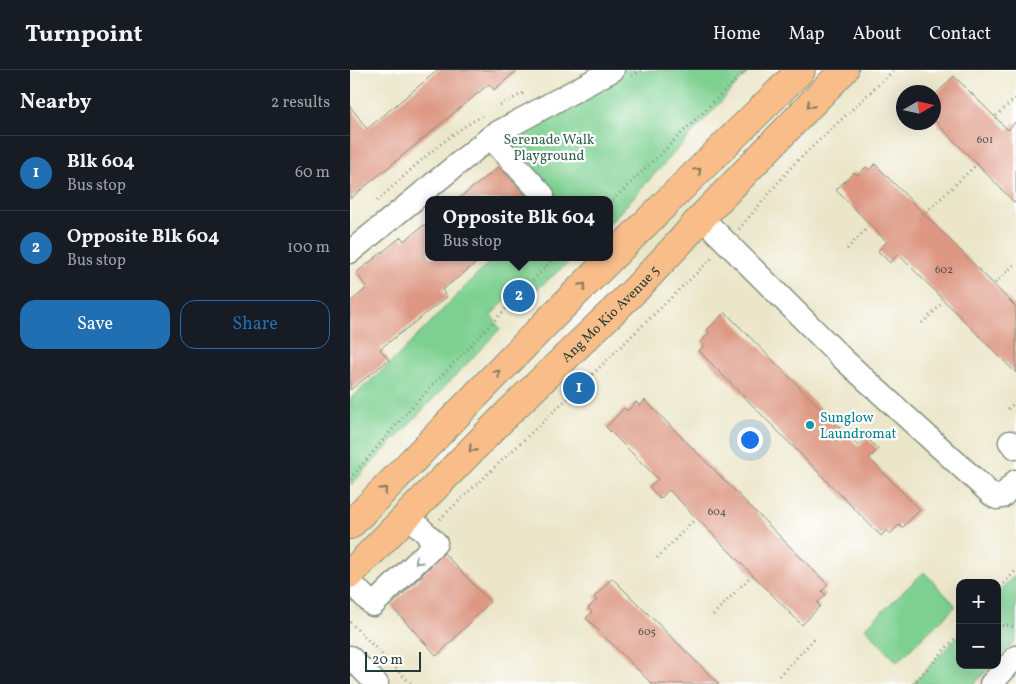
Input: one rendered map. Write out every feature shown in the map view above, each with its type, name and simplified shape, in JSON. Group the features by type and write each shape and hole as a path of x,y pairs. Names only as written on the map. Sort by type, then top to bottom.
{"main road":[{"path":"613,256 801,70"},
{"name":"Ang Mo Kio Avenue 5","path":"350,574 416,524 507,414 637,288 701,218 844,70"},
{"path":"350,525 608,261"}],"street":[{"path":"350,252 491,138 613,70"},
{"path":"491,138 543,195"},
{"path":"701,218 842,358 992,495 997,498 1002,497 1016,481"},
{"path":"350,582 373,605 436,543 416,524"},
{"path":"350,657 377,684"},
{"path":"991,684 1016,657"}],"path":[{"path":"613,200 746,70"},
{"path":"416,524 569,397 727,243 793,165 894,70"},
{"path":"996,116 1016,98"},
{"path":"919,219 978,163"},
{"path":"847,249 868,227"},
{"path":"350,479 408,411 551,261"},
{"path":"995,283 1016,263"},
{"path":"922,324 944,302"},
{"path":"1008,409 1016,400"},
{"path":"657,558 694,520"},
{"path":"1001,587 1016,570"},
{"path":"714,615 750,577"},
{"path":"350,622 411,684"},
{"path":"1001,626 1009,625 1016,628"},
{"path":"913,684 956,637"},
{"path":"779,676 816,638"}],"green space":[{"name":"Serenade Walk Playground","path":"613,70 750,70 613,220 613,196 539,196 493,135"},
{"path":"490,261 570,261 537,289 525,278 491,315 500,329 351,485 350,399 394,360"},
{"path":"924,572 956,606 897,662 865,628"},
{"path":"1016,574 1016,640 1001,656 1001,624 1001,590"},
{"path":"956,638 956,669 988,669 974,684 913,684"}],"building":[{"path":"438,70 518,70 494,90 489,84 350,199 350,106 367,129"},
{"path":"954,76 1008,130 1016,121 1016,204 941,127 941,89"},
{"path":"875,164 1016,307 1016,373 898,254 890,263 878,251 887,242 836,190 854,172 857,175 866,167 869,170"},
{"path":"499,167 526,196 462,196"},
{"path":"425,224 425,261 479,261 442,290 447,297 380,349 389,360 350,390 350,302 367,288 356,273 401,237 404,241"},
{"name":"Sunglow Laundromat","path":"725,312 858,446 867,438 878,449 869,458 920,510 902,528 899,525 890,534 887,530 881,536 699,351 704,345 701,342 709,333 707,330"},
{"path":"645,400 828,585 822,591 826,595 817,603 820,606 802,625 669,490 660,499 649,487 658,479 606,427 624,408 627,411 636,402 640,406"},
{"path":"444,553 490,602 437,656 391,606"},
{"path":"612,578 719,684 652,684 586,618 592,612 588,608 597,600 594,597"}],"place":[{"name":"Opposite Blk 604","path":"519,296"},
{"name":"Blk 604","path":"579,388"},
{"name":"Sunglow Laundromat","path":"810,425"}]}
